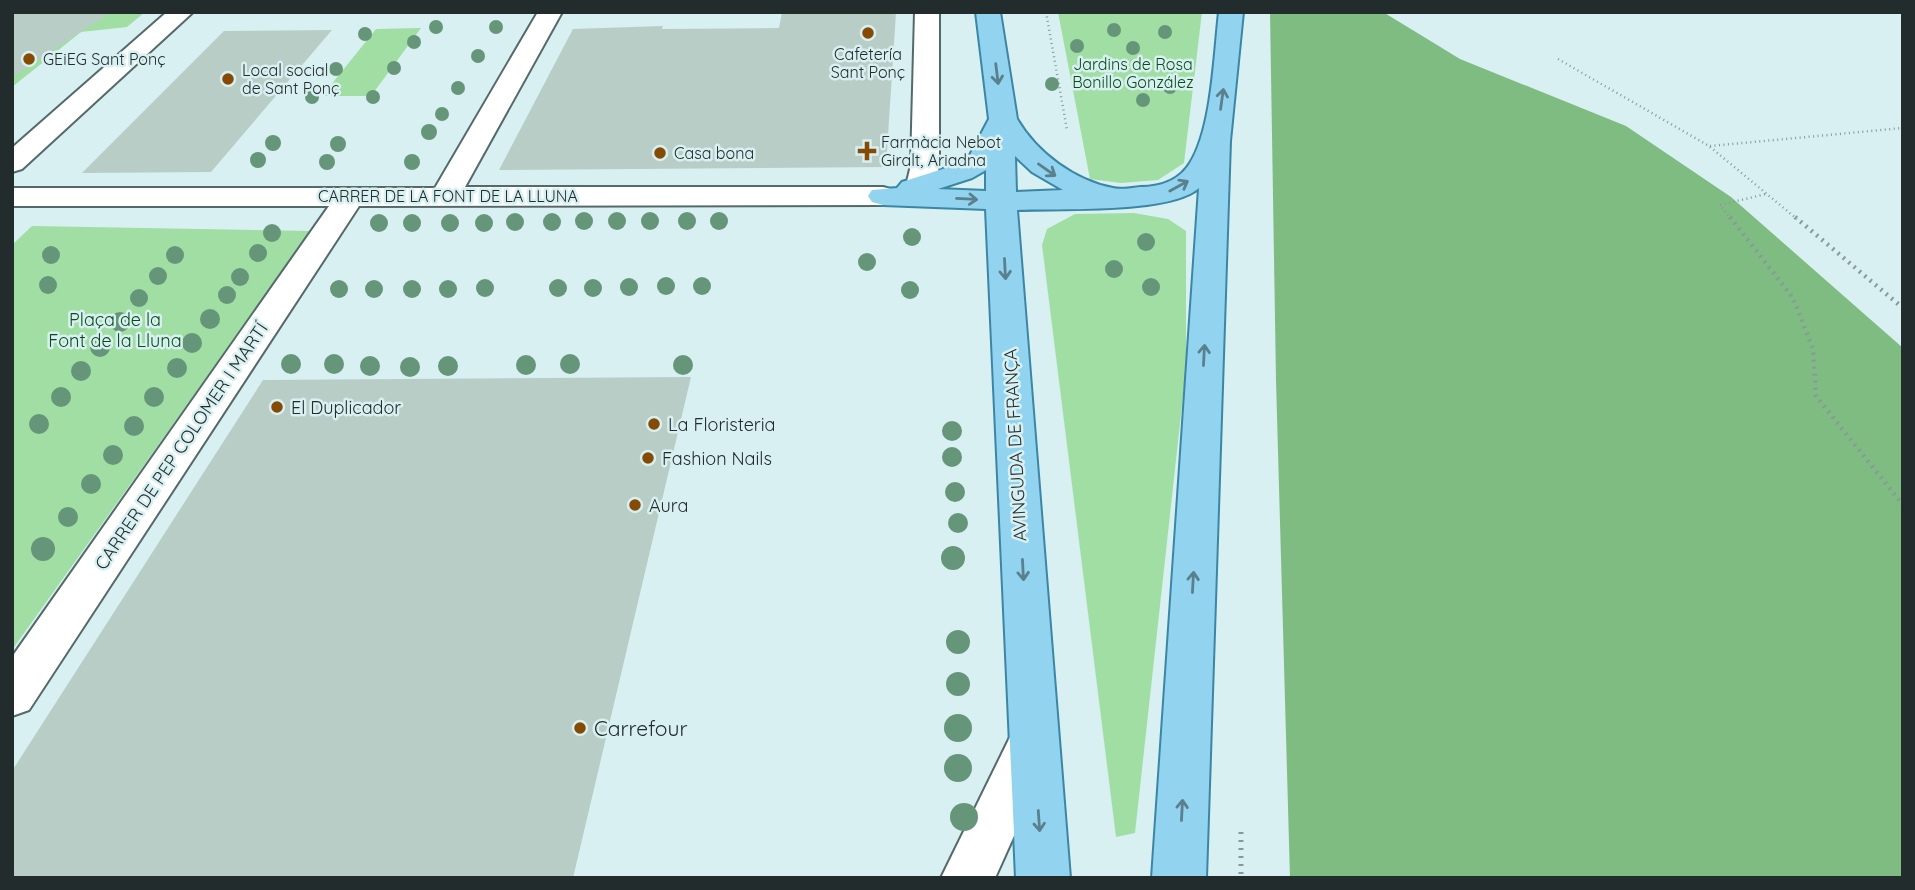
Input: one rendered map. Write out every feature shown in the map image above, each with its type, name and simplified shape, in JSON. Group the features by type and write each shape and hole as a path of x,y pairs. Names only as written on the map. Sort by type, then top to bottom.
{"main road":[{"name":"AVINGUDA DE FRANÇA","path":"988,12 1003,119 1000,146 1002,201 1043,878"},
{"path":"1179,878 1216,141 1231,12"},
{"path":"883,196 962,172 983,159 986,148 1003,119"},
{"path":"1003,119 1012,136 1031,158 1060,178 1121,198"},
{"path":"883,196 1002,201 1154,196 1180,189 1201,170 1216,141"}],"street":[{"path":"12,163 181,12"},
{"path":"445,196 550,12"},
{"path":"921,186 925,166 927,12"},
{"name":"CARRER DE LA FONT DE LA LLUNA","path":"12,197 883,196"},
{"name":"CARRER DE PEP COLOMER I MARTÍ","path":"12,696 350,197"},
{"path":"968,878 1033,740"}],"path":[{"path":"1046,12 1068,131"},
{"path":"1558,60 1709,146 1903,308"},
{"path":"1709,146 1903,128"},
{"path":"1767,194 1720,205 1793,299 1814,349 1816,396 1903,505"}],"green space":[{"name":"GEiEG Sant Ponç","path":"12,12 145,12 127,27 81,32 12,87"},
{"name":"Jardins de Rosa Bonillo González","path":"1058,12 1202,12 1184,163 1158,180 1121,183 1090,179"},
{"path":"1270,12 1383,12 1460,59 1626,126 1731,197 1903,348 1903,878 1290,878 1276,380"},
{"path":"421,28 371,96 322,96 376,29"},
{"path":"1134,213 1168,219 1186,231 1186,369 1135,833 1116,837 1042,245 1047,229 1075,214"},
{"name":"Plaça de la Font de la Lluna","path":"32,226 311,231 12,650 12,245"}],"building":[{"name":"GEiEG Sant Ponç","path":"12,12 111,12 12,77"},
{"path":"782,12 896,12 886,167 499,170 573,29 663,26 662,29 779,28"},
{"path":"332,30 211,172 82,173 224,31"},
{"path":"691,377 573,878 12,878 12,771 263,380"}],"place":[{"name":"Cafetería Sant Ponç","path":"868,33"},
{"name":"GEiEG Sant Ponç","path":"29,59"},
{"name":"Local social de Sant Ponç","path":"228,79"},
{"name":"Farmàcia Nebot Giralt, Ariadna","path":"867,151"},
{"name":"Casa bona","path":"660,153"},
{"name":"El Duplicador","path":"277,407"},
{"name":"La Floristeria","path":"654,424"},
{"name":"Fashion Nails","path":"648,458"},
{"name":"Aura","path":"635,505"},
{"name":"Carrefour","path":"580,728"}]}
